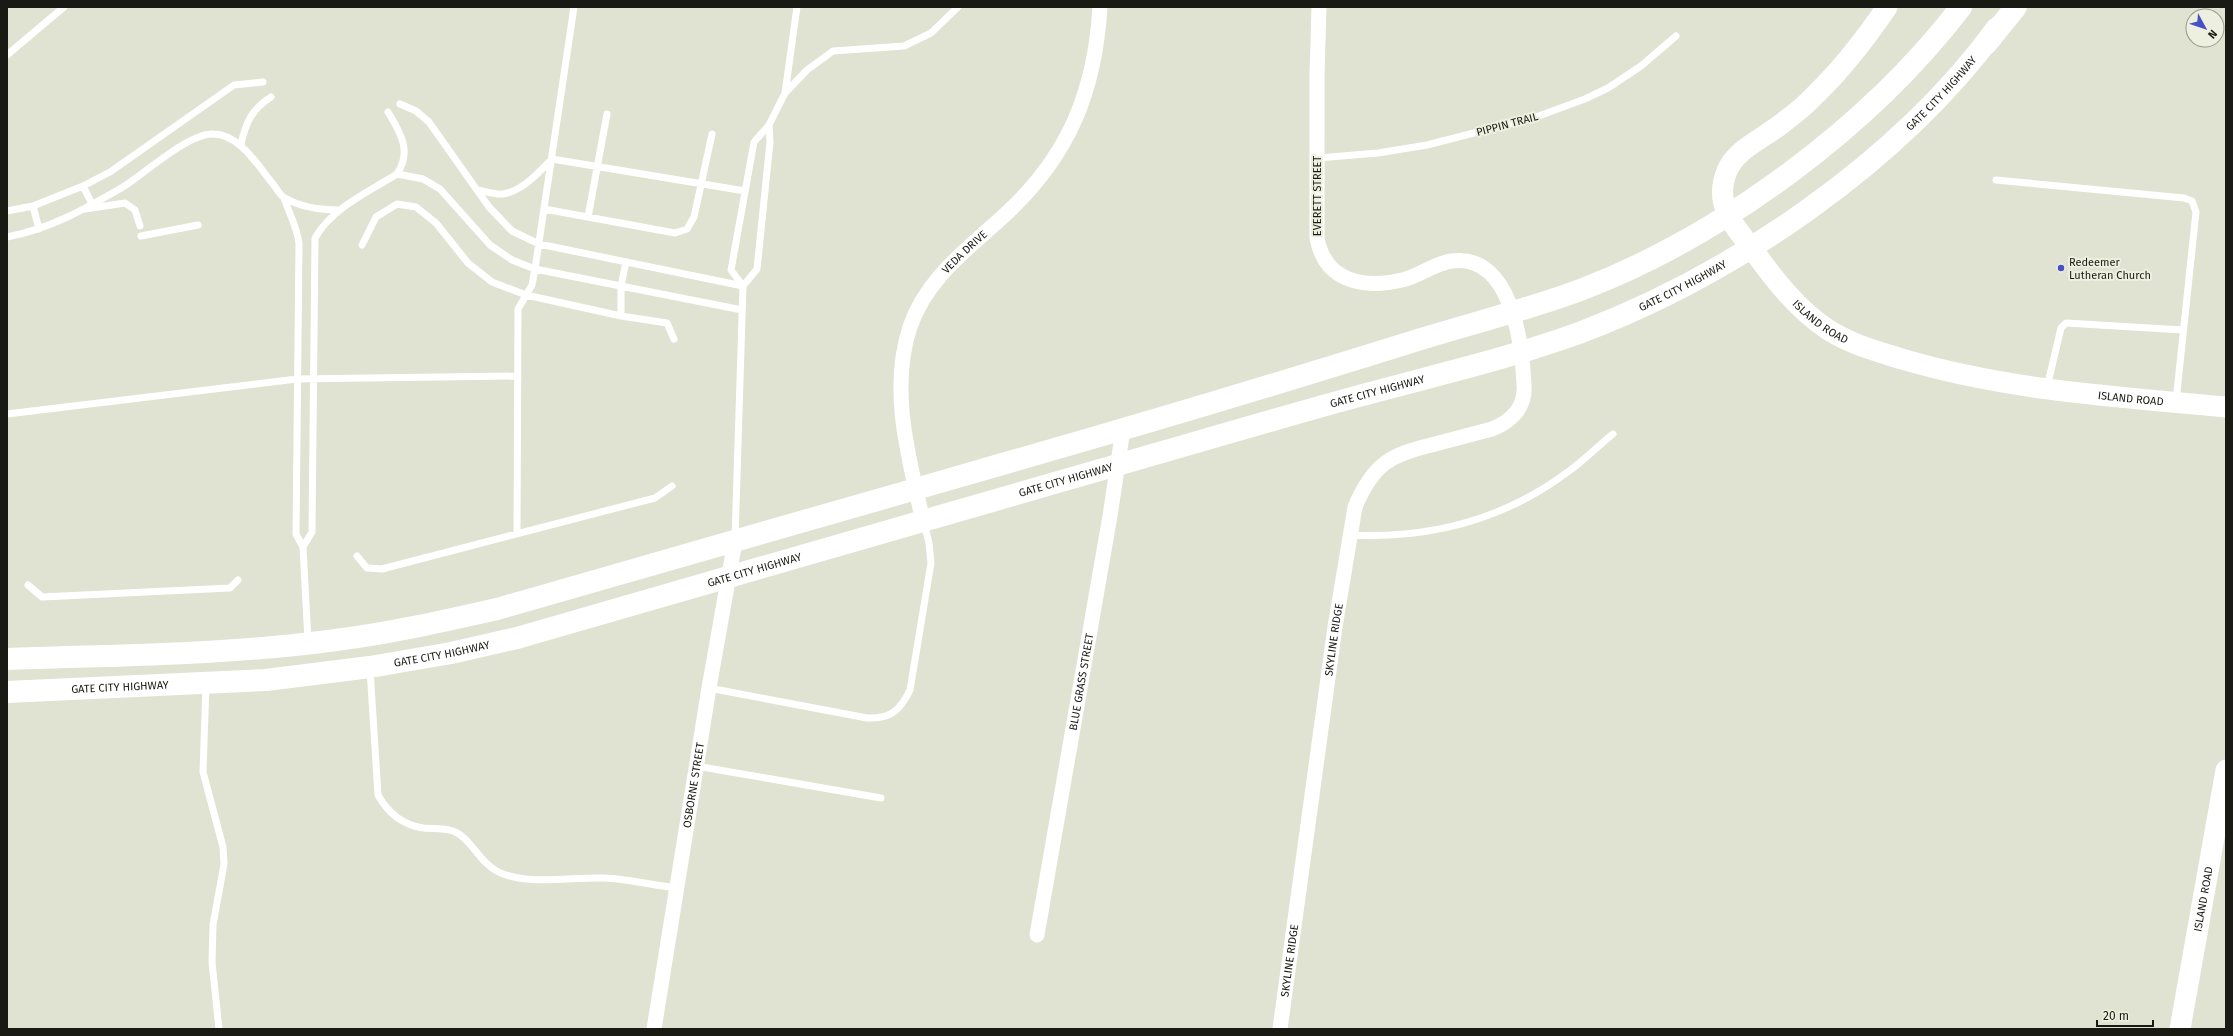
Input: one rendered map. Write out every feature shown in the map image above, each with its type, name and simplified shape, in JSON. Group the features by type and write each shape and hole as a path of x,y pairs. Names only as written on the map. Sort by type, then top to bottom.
{"main road":[{"path":"7,659 132,656 227,651 308,643 410,628 497,609 1123,429 1512,313 1580,290 1615,276 1670,249 1728,216 1809,158 1871,104 1919,56 1961,7"},
{"name":"GATE CITY HIGHWAY","path":"7,692 266,680 370,667 451,653 517,638 1355,397 1523,352 1582,331 1643,306 1702,276 1751,247 1813,206 1865,166 1914,122 1951,85 1986,44 2013,7"},
{"path":"1986,44 2016,7"}],"street":[{"name":"VEDA DRIVE","path":"923,520 904,433 901,384 903,356 910,327 921,300 944,272 1010,210 1036,181 1072,128 1083,103 1093,71 1098,37 1100,7"},
{"name":"EVERETT STREET","path":"1320,7 1317,238 1322,256 1331,268 1343,277 1357,283 1372,285 1415,276 1442,264 1453,261 1468,262 1482,266 1496,277 1502,286 1512,313 1523,352"},
{"name":"ISLAND ROAD","path":"1887,7 1844,63 1814,96 1780,125 1738,154 1727,169 1722,187 1722,200 1728,216 1770,274 1801,309 1828,330 1852,343 1920,364 1984,379 2047,388 2226,407"},
{"name":"SKYLINE RIDGE","path":"1280,1029 1335,627 1355,507 1363,488 1374,472 1389,460 1403,452 1492,429 1505,424 1514,416 1521,405 1525,392 1523,352"},
{"name":"BLUE GRASS STREET","path":"1037,935 1123,429"},
{"name":"OSBORNE STREET","path":"654,1029 696,766 735,541"},
{"name":"ISLAND ROAD","path":"2180,1029 2226,770"}],"lane":[{"path":"7,56 64,7"},
{"path":"516,532 518,309 532,285 535,269 574,7"},
{"path":"785,93 797,7"},
{"path":"743,286 731,270 754,142 769,125 785,93 806,70 834,51 904,46 931,33 958,7"},
{"name":"PIPPIN TRAIL","path":"1318,158 1378,153 1427,145 1536,117 1585,99 1608,88 1641,66 1676,36"},
{"path":"7,211 33,206 83,186 110,172 234,85 263,82"},
{"path":"241,144 246,122 261,103 271,97"},
{"path":"400,104 416,111 428,122 489,207 512,231 539,244 743,286"},
{"path":"303,548 312,532 312,378 315,238 322,224 340,210 397,174 404,164 404,141 388,112"},
{"path":"588,217 607,114"},
{"path":"735,541 743,286 757,269 770,142 769,125"},
{"path":"7,237 39,230 59,223 123,186 202,134 215,134 241,144 284,198 290,216 297,229 298,243 296,534 303,548 308,643"},
{"path":"544,209 675,233 687,229 694,217 712,134"},
{"path":"552,159 745,191"},
{"path":"478,190 502,194 519,188 535,176 552,159"},
{"path":"397,174 424,179 440,189 490,245 512,260 535,269 742,310"},
{"path":"1996,180 2184,198 2192,201 2196,212 2176,402"},
{"path":"83,186 92,204"},
{"path":"284,198 317,210 340,210"},
{"path":"82,209 125,203 135,210 140,226"},
{"path":"362,245 376,217 397,204 416,207 436,223 468,263 492,282 526,296 621,316 667,323 674,339"},
{"path":"33,206 39,230"},
{"path":"141,236 198,225"},
{"path":"621,316 621,286 626,262"},
{"path":"2047,388 2061,328 2066,323 2184,330"},
{"path":"7,414 297,379 518,376"},
{"path":"1350,535 1384,537 1418,534 1452,527 1487,516 1523,500 1550,484 1569,471 1613,434"},
{"path":"357,556 367,568 382,569 516,532 655,498 672,486"},
{"path":"709,688 867,718 880,719 893,714 904,703 910,690 930,575 929,543 923,520"},
{"path":"28,586 42,597 230,588 238,580"},
{"path":"370,667 378,795 384,806 396,818 424,828 442,828 455,832 466,840 478,856 491,867 514,877 605,878 676,888"},
{"path":"206,683 203,772 223,847 224,864 212,925 212,962 219,1029"},
{"path":"696,766 881,798"}],"place":[{"name":"Redeemer Lutheran Church","path":"2061,268"}]}
